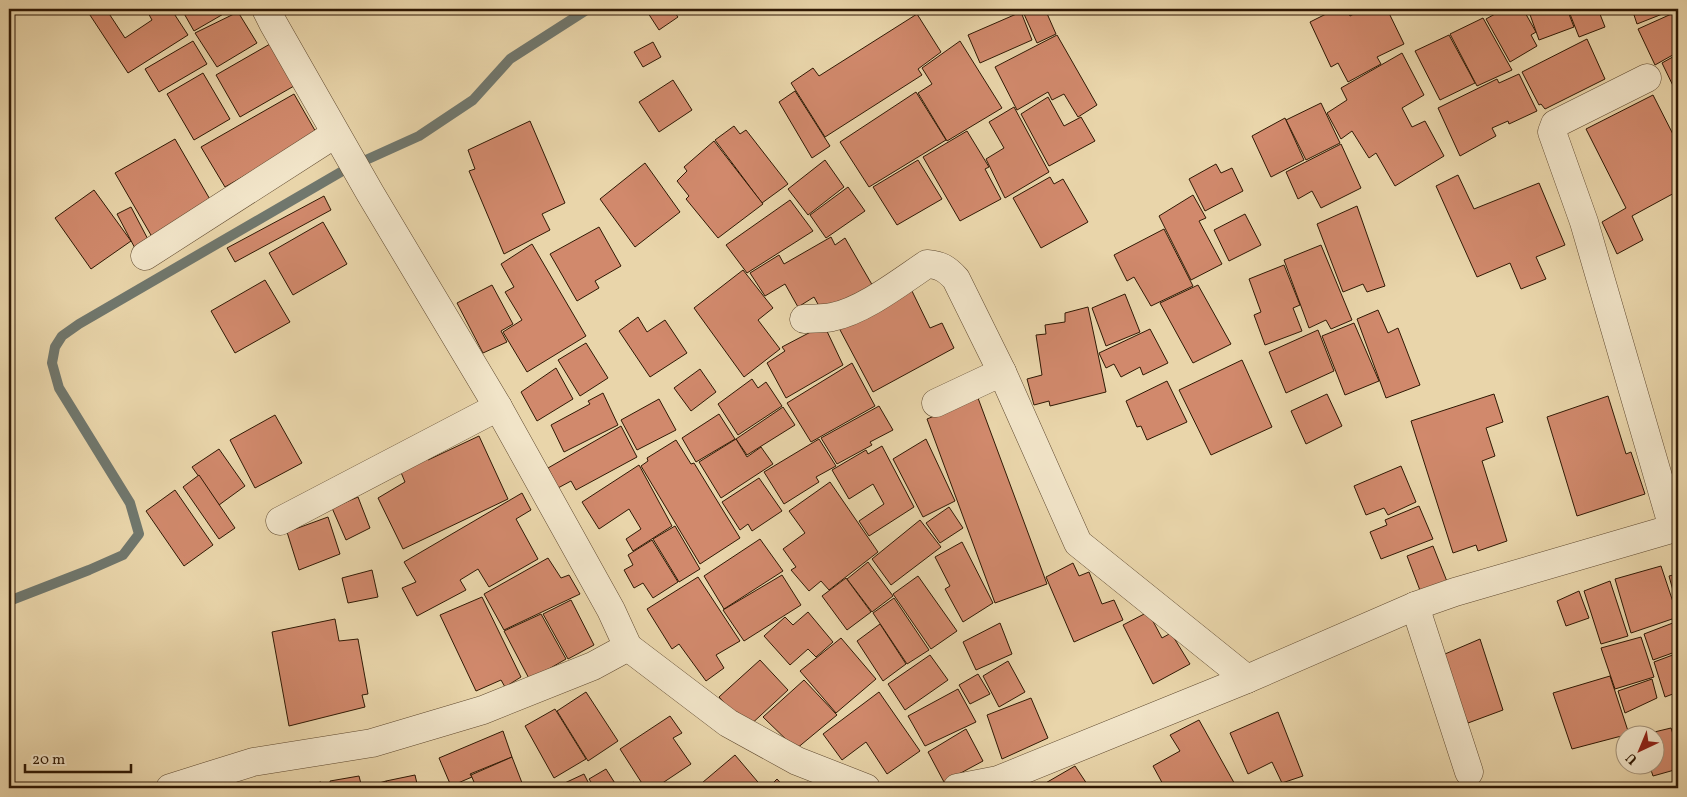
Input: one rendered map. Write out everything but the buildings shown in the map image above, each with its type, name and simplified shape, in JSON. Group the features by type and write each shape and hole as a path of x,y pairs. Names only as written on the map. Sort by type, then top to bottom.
{"street":[{"path":"266,9 338,139 498,407 611,610 628,647 728,723 797,761 866,788"},
{"path":"957,788 998,780 1247,679 1415,606 1455,592 1676,528 1581,213 1552,132 1555,124 1647,78"},
{"path":"145,256 338,139"},
{"path":"804,319 830,318 847,313 862,306 927,264 937,264 946,268 956,280 1002,372 1078,543 1247,679"},
{"path":"936,403 1002,372"},
{"path":"280,521 498,407"},
{"path":"1415,606 1469,772"},
{"path":"170,788 253,762 372,743 482,710 593,666 628,647"}],"waterway":[{"path":"9,601 123,555 139,534 130,503 59,388 52,363 55,347 62,336 79,324 346,169 419,136 473,100 510,59 588,9"}]}
